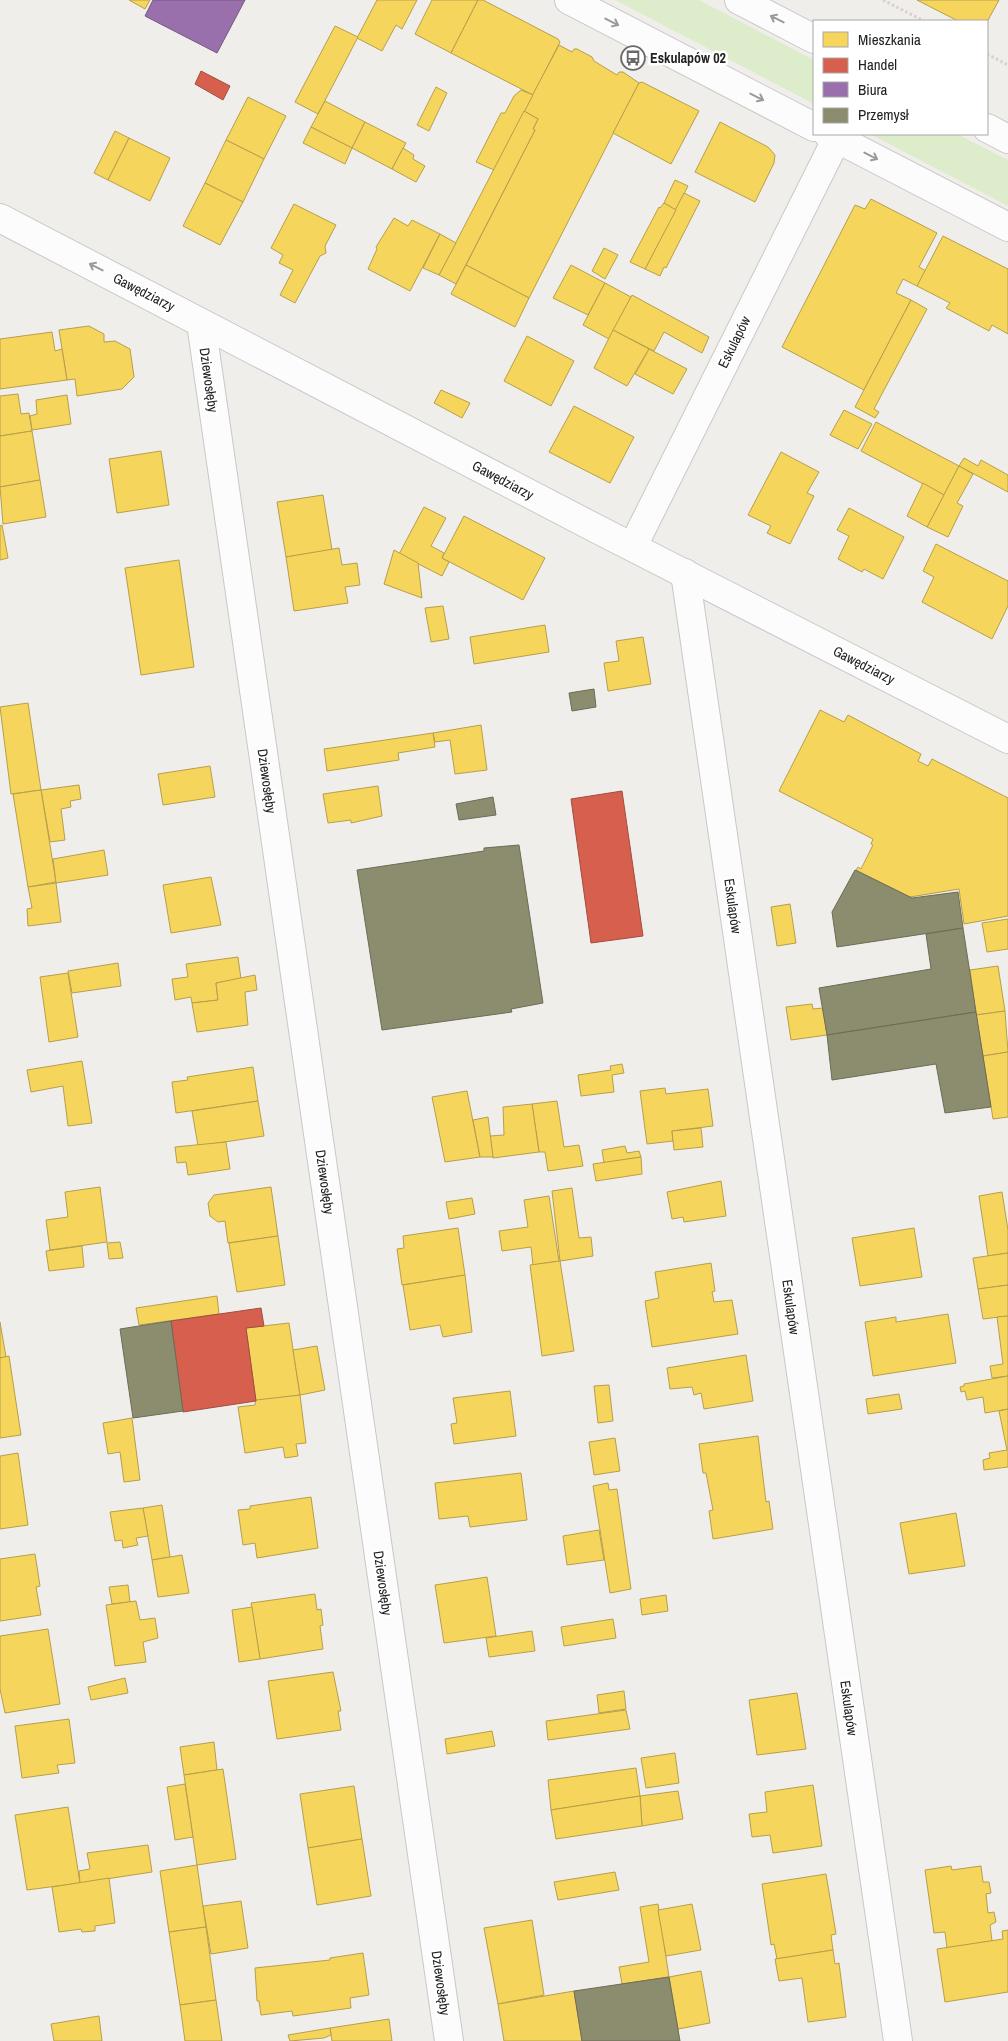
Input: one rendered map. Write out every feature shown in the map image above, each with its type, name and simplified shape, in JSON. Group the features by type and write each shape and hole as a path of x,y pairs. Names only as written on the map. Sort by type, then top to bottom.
{"street":[{"path":"569,0 813,126"},
{"path":"739,0 813,38"},
{"path":"988,129 1008,139"},
{"name":"Eskulapów","path":"633,546 825,135"},
{"path":"830,135 1008,227"},
{"name":"Gawędziarzy","path":"0,218 1008,739"},
{"name":"Dziewosłęby","path":"201,322 449,2041"},
{"name":"Eskulapów","path":"685,573 898,2041"}],"path":[{"path":"883,0 922,20"},
{"path":"988,55 1008,65"}],"green space":[{"path":"615,0 699,0 813,59 813,103"},
{"path":"872,135 959,135 1008,160 1008,206"}],"building: Mieszkania":[{"path":"129,0 150,0 145,9"},
{"path":"377,0 417,0 402,29 396,25 382,51 357,38"},
{"path":"432,0 478,0 451,53 415,34"},
{"path":"478,0 483,0 558,39 560,42 533,95 451,53"},
{"path":"917,0 999,0 988,20 956,20"},
{"path":"335,26 358,37 318,114 295,102"},
{"path":"559,45 572,52 574,49 577,49 617,75 619,72 623,72 639,83 529,298 466,265 535,130 533,129 538,119 524,111"},
{"path":"642,82 699,111 671,164 613,133 639,83"},
{"path":"436,87 447,93 429,131 417,125"},
{"path":"521,90 533,95 494,170 476,162 501,113 505,113 514,96"},
{"path":"248,97 286,116 264,159 226,140"},
{"path":"325,101 365,122 352,148 311,127"},
{"path":"524,111 538,119 533,129 535,130 456,284 439,275"},
{"path":"365,122 406,143 392,169 352,148"},
{"path":"720,122 768,147 775,155 774,163 755,202 695,172"},
{"path":"311,127 352,148 345,164 303,143"},
{"path":"115,131 129,138 108,180 94,173"},
{"path":"129,138 170,158 150,201 108,180"},
{"path":"226,140 264,159 243,202 205,183"},
{"path":"403,148 414,155 413,159 425,166 416,182 392,169"},
{"path":"675,180 688,186 676,210 664,203"},
{"path":"205,183 243,202 220,245 183,226"},
{"path":"684,193 700,201 666,268 664,267 660,276 645,269"},
{"path":"871,199 937,233 919,267 926,271 917,286 903,279 896,293 911,300 864,390 782,347 855,205 865,209"},
{"path":"664,203 676,210 645,269 630,262 659,207"},
{"path":"294,204 336,225 325,246 326,253 320,256 295,303 280,295 293,270 279,263 283,255 271,248"},
{"path":"394,218 408,226 412,220 440,234 410,291 368,269 377,249 376,247"},
{"path":"440,234 456,243 439,275 423,268"},
{"path":"943,236 1008,269 1008,334 992,325 989,331 946,308 950,303 917,286"},
{"path":"604,248 618,255 605,279 592,271"},
{"path":"466,265 529,298 515,327 451,294"},
{"path":"571,265 605,283 588,315 553,298"},
{"path":"605,283 631,297 609,339 583,325"},
{"path":"632,295 709,337 702,353 664,332 654,351 613,330"},
{"path":"911,300 927,309 874,409 879,412 875,418 855,407"},
{"path":"89,326 104,334 104,342 115,341 130,349 134,377 122,389 77,396 75,379 67,380 59,330"},
{"path":"613,330 649,349 627,386 594,368"},
{"path":"52,332 55,351 62,349 67,380 0,389 0,339"},
{"path":"527,336 574,361 551,406 504,381"},
{"path":"649,349 687,369 673,394 635,374"},
{"path":"441,390 470,403 462,418 434,403"},
{"path":"18,394 21,414 29,413 32,431 0,436 0,396"},
{"path":"67,395 71,424 32,430 30,416 37,414 36,400"},
{"path":"574,406 634,437 610,483 549,452"},
{"path":"844,410 872,424 858,449 830,435"},
{"path":"876,422 959,466 944,495 861,451"},
{"path":"32,431 40,480 0,487 0,436"},
{"path":"161,451 169,505 117,513 109,459"},
{"path":"781,452 819,472 807,493 814,496 790,544 767,533 771,526 748,515"},
{"path":"964,458 978,466 981,460 1008,475 1008,492 959,466"},
{"path":"959,466 973,474 957,503 963,506 948,537 927,527"},
{"path":"40,480 46,517 3,524 0,487"},
{"path":"923,483 944,495 927,527 907,516"},
{"path":"323,495 332,550 286,557 277,502"},
{"path":"424,507 446,518 431,546 444,553 442,558 449,562 442,576 399,554"},
{"path":"849,508 904,537 883,579 864,569 862,572 838,559 849,536 837,530"},
{"path":"464,516 545,558 523,600 442,558"},
{"path":"2,525 8,558 0,560 0,526"},
{"path":"936,544 1008,581 1008,606 992,639 922,602 934,577 923,571"},
{"path":"339,548 342,565 357,563 360,585 345,587 348,603 294,611 286,557"},
{"path":"394,550 418,563 422,598 384,584"},
{"path":"179,560 194,667 141,675 125,568"},
{"path":"443,606 449,639 431,642 425,608"},
{"path":"545,625 549,652 474,664 470,637"},
{"path":"643,637 651,684 608,691 604,663 619,661 616,641"},
{"path":"28,703 41,790 11,794 0,707"},
{"path":"820,710 844,722 848,715 921,754 918,761 928,766 932,759 1008,798 1008,916 964,924 959,889 910,897 856,870 858,867 861,869 873,845 871,844 873,839 779,791"},
{"path":"481,725 487,770 455,774 450,740 435,742 433,733"},
{"path":"433,733 435,747 398,753 399,760 327,771 324,749"},
{"path":"210,766 215,797 163,805 158,774"},
{"path":"79,785 81,799 70,801 71,807 61,809 65,840 50,842 41,790"},
{"path":"378,786 382,816 351,823 351,820 328,823 323,794"},
{"path":"41,790 56,882 28,887 13,794"},
{"path":"104,850 108,875 56,883 53,859"},
{"path":"211,877 221,925 171,933 163,885"},
{"path":"56,883 61,922 28,926 27,909 32,908 28,887"},
{"path":"790,904 796,943 777,946 771,907"},
{"path":"1008,919 1008,949 987,952 982,923"},
{"path":"238,957 241,979 216,983 218,1000 192,1003 191,997 175,1000 172,979 188,977 186,964"},
{"path":"118,963 121,986 72,993 68,971"},
{"path":"998,966 1005,1011 976,1015 970,970"},
{"path":"68,973 78,1037 49,1042 40,977"},
{"path":"255,975 257,990 245,992 248,1025 197,1032 192,1003 218,1000 216,983"},
{"path":"812,1004 813,1009 823,1008 827,1035 791,1040 786,1007"},
{"path":"1005,1011 1008,1052 983,1056 976,1015"},
{"path":"1008,1052 1008,1117 993,1119 983,1056"},
{"path":"82,1061 92,1123 68,1126 63,1086 31,1092 27,1070"},
{"path":"622,1064 624,1073 612,1075 614,1092 581,1096 578,1075 611,1070 610,1066"},
{"path":"253,1067 258,1101 176,1113 172,1082 188,1080 187,1077"},
{"path":"665,1088 666,1094 708,1089 713,1126 672,1131 673,1141 647,1144 640,1091"},
{"path":"467,1091 480,1157 445,1162 432,1097"},
{"path":"258,1101 264,1136 198,1146 192,1111"},
{"path":"557,1101 564,1147 579,1145 583,1166 548,1171 545,1152 539,1152 532,1104"},
{"path":"532,1104 539,1152 493,1158 490,1136 504,1135 503,1107"},
{"path":"488,1117 493,1157 480,1157 473,1120"},
{"path":"701,1128 703,1147 674,1150 672,1131"},
{"path":"226,1142 230,1169 188,1175 186,1162 177,1163 175,1147"},
{"path":"625,1146 627,1153 639,1151 641,1157 604,1163 602,1150"},
{"path":"641,1157 642,1174 596,1181 593,1164"},
{"path":"721,1181 726,1216 684,1222 683,1217 672,1219 667,1192"},
{"path":"100,1187 107,1242 50,1250 46,1220 68,1217 65,1192"},
{"path":"271,1187 278,1236 228,1243 225,1221 218,1222 210,1216 208,1203 214,1195"},
{"path":"572,1188 579,1238 591,1237 593,1256 560,1261 552,1191"},
{"path":"1002,1192 1008,1230 1008,1253 988,1256 979,1196"},
{"path":"549,1196 559,1261 533,1265 531,1247 502,1251 499,1231 528,1227 524,1200"},
{"path":"472,1198 475,1214 449,1219 446,1202"},
{"path":"458,1228 465,1275 402,1285 397,1249 404,1248 403,1236"},
{"path":"914,1228 922,1277 860,1286 852,1238"},
{"path":"278,1236 285,1285 237,1292 229,1243"},
{"path":"120,1242 123,1258 109,1259 107,1243"},
{"path":"82,1246 84,1267 49,1271 46,1251"},
{"path":"1008,1253 1008,1285 978,1289 973,1258"},
{"path":"560,1261 574,1351 542,1356 530,1265"},
{"path":"711,1263 715,1291 712,1292 714,1302 732,1300 738,1334 652,1347 645,1301 659,1298 655,1272"},
{"path":"465,1275 472,1332 443,1337 440,1325 410,1330 403,1285"},
{"path":"1008,1285 1008,1316 983,1319 978,1289"},
{"path":"217,1296 219,1314 139,1325 136,1308"},
{"path":"948,1314 956,1363 873,1376 865,1322 896,1317 896,1322"},
{"path":"1008,1316 1008,1376 992,1378 990,1366 1003,1364 997,1317"},
{"path":"0,1322 6,1357 0,1358"},
{"path":"289,1323 300,1395 256,1401 246,1328"},
{"path":"317,1346 325,1390 300,1395 293,1350"},
{"path":"746,1355 753,1401 704,1409 701,1393 694,1395 692,1387 670,1389 667,1368"},
{"path":"9,1356 21,1435 0,1438 0,1358"},
{"path":"1008,1376 1008,1409 985,1413 983,1397 967,1400 965,1391 961,1392 960,1387 964,1386 964,1384"},
{"path":"609,1385 613,1421 598,1423 594,1386"},
{"path":"510,1391 516,1436 454,1444 451,1424 457,1423 453,1398"},
{"path":"899,1394 902,1409 868,1414 866,1399"},
{"path":"300,1395 306,1443 296,1444 298,1456 285,1458 283,1447 245,1453 238,1407 255,1405 256,1400"},
{"path":"1008,1409 1008,1467 984,1470 983,1460 990,1458 989,1453 1007,1450 999,1411"},
{"path":"132,1418 140,1480 124,1482 120,1452 108,1454 103,1423"},
{"path":"758,1436 766,1502 769,1501 773,1529 713,1539 709,1511 713,1510 706,1473 703,1473 699,1444"},
{"path":"615,1438 620,1471 594,1475 589,1442"},
{"path":"18,1453 28,1525 0,1529 0,1456"},
{"path":"521,1473 527,1520 470,1527 468,1516 439,1519 435,1483"},
{"path":"608,1483 609,1490 617,1489 631,1589 610,1593 593,1486"},
{"path":"311,1497 318,1548 257,1558 255,1543 243,1545 238,1510 250,1509 250,1506"},
{"path":"162,1505 170,1557 152,1560 143,1508"},
{"path":"143,1508 148,1536 136,1538 138,1545 123,1548 122,1540 115,1541 110,1512"},
{"path":"956,1513 965,1566 909,1574 900,1523"},
{"path":"599,1530 604,1560 567,1565 563,1536"},
{"path":"35,1554 40,1586 36,1587 41,1615 0,1621 0,1559"},
{"path":"182,1555 189,1593 158,1597 152,1560"},
{"path":"487,1577 496,1636 444,1643 435,1585"},
{"path":"128,1585 130,1602 112,1604 109,1587"},
{"path":"315,1594 317,1610 321,1609 323,1625 320,1626 323,1649 260,1659 251,1603"},
{"path":"666,1595 668,1611 642,1615 640,1599"},
{"path":"136,1601 140,1620 155,1618 158,1638 143,1642 146,1662 115,1666 106,1605"},
{"path":"252,1607 260,1659 239,1662 232,1610"},
{"path":"613,1619 616,1638 564,1646 561,1627"},
{"path":"48,1629 60,1704 5,1713 0,1689 0,1636"},
{"path":"532,1631 535,1651 489,1657 486,1638"},
{"path":"333,1672 341,1711 338,1711 341,1730 277,1739 268,1681"},
{"path":"125,1678 128,1693 91,1700 88,1687"},
{"path":"624,1691 626,1709 599,1713 597,1695"},
{"path":"797,1693 806,1749 757,1755 749,1700"},
{"path":"626,1710 630,1729 548,1740 546,1721"},
{"path":"69,1719 75,1763 57,1765 59,1773 22,1778 15,1726"},
{"path":"492,1731 495,1746 447,1754 445,1739"},
{"path":"214,1742 217,1770 184,1775 180,1747"},
{"path":"675,1753 679,1783 646,1788 641,1758"},
{"path":"636,1768 640,1796 551,1810 548,1780"},
{"path":"223,1769 236,1859 197,1865 184,1775"},
{"path":"185,1784 193,1837 175,1840 167,1787"},
{"path":"813,1785 822,1846 773,1853 770,1835 752,1837 749,1814 767,1812 765,1792"},
{"path":"354,1786 362,1839 308,1848 300,1794"},
{"path":"678,1791 683,1819 642,1826 640,1796"},
{"path":"640,1796 642,1826 556,1839 551,1810"},
{"path":"68,1807 80,1883 27,1890 15,1815"},
{"path":"362,1839 371,1896 317,1905 308,1848"},
{"path":"148,1845 152,1872 80,1883 79,1871 90,1869 87,1853"},
{"path":"197,1865 206,1927 169,1932 160,1871"},
{"path":"951,1866 952,1870 981,1866 983,1882 989,1882 991,1893 986,1894 988,1913 994,1912 996,1922 990,1925 992,1941 947,1948 945,1932 934,1933 925,1870"},
{"path":"615,1872 619,1890 558,1900 554,1882"},
{"path":"826,1874 836,1934 831,1935 833,1950 777,1959 774,1944 771,1945 762,1884"},
{"path":"109,1878 115,1923 95,1926 95,1931 82,1932 81,1929 59,1932 52,1887"},
{"path":"241,1901 248,1948 211,1954 203,1906"},
{"path":"658,1904 669,1977 622,1984 619,1967 649,1962 640,1907"},
{"path":"692,1904 701,1950 666,1956 658,1910"},
{"path":"532,1920 544,1995 498,2004 484,1928"},
{"path":"206,1927 216,2000 180,2005 169,1932"},
{"path":"1008,1930 1008,1992 945,2002 937,1949 1003,1939 1002,1931"},
{"path":"833,1950 835,1964 839,1963 846,2017 808,2022 802,1978 779,1981 775,1959"},
{"path":"363,1953 369,1995 350,1998 351,2008 293,2016 292,2011 261,2015 259,2001 257,2001 255,1968 330,1960 330,1958"},
{"path":"701,1971 710,2023 678,2029 669,1977"},
{"path":"574,1991 582,2041 504,2041 498,2004"},
{"path":"216,2000 222,2041 185,2041 180,2005"},
{"path":"99,2016 102,2041 54,2041 51,2024"},
{"path":"389,2019 392,2041 332,2041 330,2028"},
{"path":"330,2028 331,2035 324,2038 290,2041 288,2035"}],"building: Handel":[{"path":"201,71 230,86 223,100 195,84"},
{"path":"622,791 643,936 591,943 571,799"},
{"path":"261,1308 264,1326 246,1328 256,1401 183,1412 171,1321"}],"building: Biura":[{"path":"153,0 245,0 217,53 145,16"}],"building: Przemysł":[{"path":"594,689 596,707 572,711 569,693"},
{"path":"493,797 496,815 459,820 456,804"},
{"path":"519,845 543,1003 511,1009 512,1012 382,1030 357,870 484,851 484,848"},
{"path":"855,870 912,898 958,892 963,928 837,947 832,912"},
{"path":"963,928 976,1012 827,1035 819,988 931,969 926,934"},
{"path":"976,1012 991,1107 945,1113 936,1064 832,1080 827,1035"},
{"path":"171,1321 183,1411 133,1418 120,1329"},
{"path":"669,1977 680,2041 582,2041 574,1991"}],"place":[{"name":"Eskulapów 02","path":"633,58"}]}
